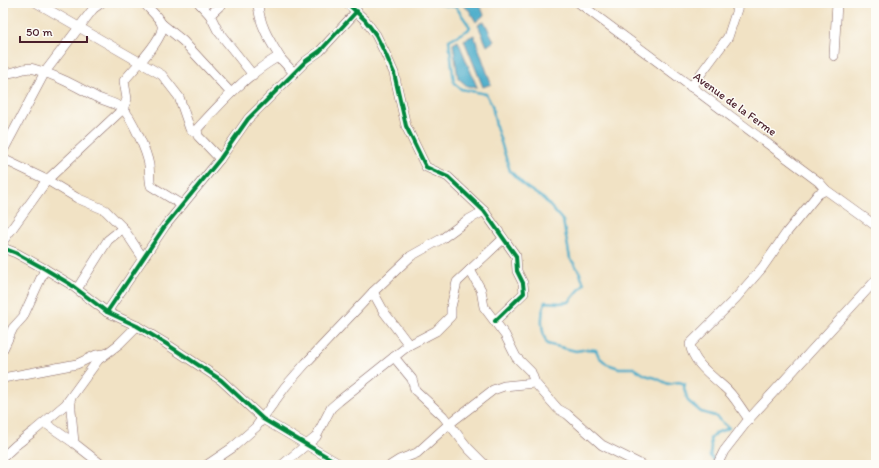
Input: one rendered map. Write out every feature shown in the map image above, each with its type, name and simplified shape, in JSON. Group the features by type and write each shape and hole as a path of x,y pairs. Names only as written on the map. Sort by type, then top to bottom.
{"street":[{"path":"37,3 140,64 162,75 180,97 190,129 196,133 220,159"},
{"path":"3,151 45,72 93,9 101,3"},
{"path":"144,3 162,24 183,41 231,93"},
{"path":"199,3 210,15 218,31 253,75"},
{"path":"210,15 222,3"},
{"path":"258,3 259,19 265,32 281,60 294,73"},
{"path":"347,3 357,11 376,35 386,55 394,73 406,126 426,167 448,177 484,210 516,256 517,271 523,283 524,293 495,321"},
{"name":"Avenue de la Ferme","path":"579,3 819,182 826,190 876,226"},
{"path":"691,87 728,37 739,3"},
{"path":"834,56 837,3"},
{"path":"107,312 143,258 182,205 220,159 248,119 294,73 320,51 357,11"},
{"path":"3,241 47,180 123,109 127,99 124,81 140,64 162,31 162,24"},
{"path":"196,133 197,129 231,93 276,58 281,60"},
{"path":"3,71 7,74 14,73 23,68 29,67 45,72 123,109 136,129 143,146 149,164 151,186 182,205"},
{"path":"3,159 47,180 77,198 105,210 123,228 143,258"},
{"path":"818,194 819,182"},
{"path":"749,419 725,387 710,376 691,352 690,344 736,298 762,268 787,232 818,194 826,190"},
{"path":"207,465 247,436 263,419 284,387 373,292 411,256 443,238 484,210"},
{"path":"77,289 108,240 123,228"},
{"path":"282,465 316,437 331,408 409,345 436,331 451,316 451,307 457,282 503,239"},
{"path":"3,248 16,253 45,269 77,289 107,312 136,326 221,380 263,419 308,444 341,465"},
{"path":"3,349 13,328 23,317 45,269"},
{"path":"470,270 481,290 484,307 506,335 516,357 531,372 535,383 558,409 567,414 602,445 642,465"},
{"path":"717,465 724,451 749,419 876,280"},
{"path":"373,292 384,312 409,345"},
{"path":"3,457 45,423 70,399 105,354 119,344 136,326"},
{"path":"3,378 77,364 96,355 105,354"},
{"path":"394,357 412,379 415,390 443,416 468,448 485,465"},
{"path":"391,465 417,453 449,424 493,390 504,386 535,383"},
{"path":"70,399 74,443"},
{"path":"45,423 102,465"}],"water":[{"path":"460,3 479,3 484,15 476,22 469,10"},
{"path":"484,21 494,41 487,46 478,25"},
{"path":"474,35 491,84 483,87 464,40"},
{"path":"458,41 477,87 467,86 458,78 453,44"}],"waterway":[{"path":"432,3 456,7 470,27 468,30 449,40 454,83 461,89 486,94 492,105 496,126 510,171 526,187 544,199 563,221 570,258 579,271 584,284 569,302 545,302 542,312 542,323 543,334 547,344 576,351 587,349 596,350 599,357 607,364 619,368 634,368 645,375 656,378 668,384 679,382 685,384 684,388 688,401 701,412 715,416 729,428 716,433 710,439 710,456 716,462"}],"cycle path":[{"path":"347,3 365,20 376,35 386,55 394,73 406,126 426,167 448,177 484,211 516,256 517,271 523,283 524,293 495,321"},
{"path":"107,312 165,226 220,159 248,119 306,61 320,51 357,11"},
{"path":"3,248 16,253 45,269 70,284 107,312 137,326 165,343 221,380 263,419 341,465"}]}
